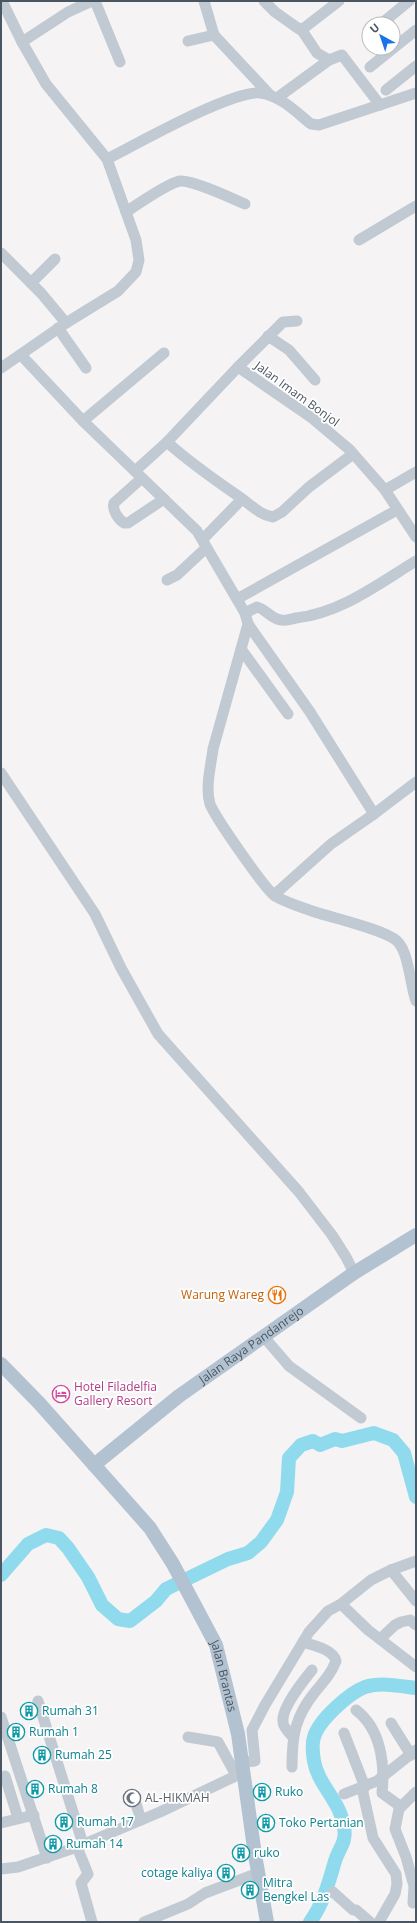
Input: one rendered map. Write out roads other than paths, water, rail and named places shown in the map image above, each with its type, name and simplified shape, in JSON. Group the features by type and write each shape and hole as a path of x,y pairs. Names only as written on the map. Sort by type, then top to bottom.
{"main road":[{"name":"Jalan Raya Pandanrejo","path":"94,1465 179,1396 354,1273 416,1235"},
{"name":"Jalan Brantas","path":"1,1364 40,1404 150,1528 173,1564 219,1654 238,1734 241,1770 267,1922"}],"street":[{"path":"1,368 21,355 61,321 118,292 136,272 139,266 139,252 107,159 46,84 22,42 2,1"},
{"path":"22,42 68,12 92,1"},
{"path":"95,1 120,62"},
{"path":"204,1 214,35 274,97 311,124 316,125 416,93"},
{"path":"264,1 294,27 301,29 317,53 329,60"},
{"path":"301,29 340,1"},
{"path":"391,16 409,1"},
{"path":"370,66 416,30"},
{"path":"188,41 214,35"},
{"path":"274,97 329,60 337,56 344,55 380,105"},
{"path":"386,90 416,66"},
{"path":"107,159 184,120 240,96 259,92 274,97"},
{"path":"126,212 166,187 180,181 192,183 245,204"},
{"path":"359,240 416,206"},
{"path":"1,253 32,283 61,321 86,368"},
{"path":"32,283 55,259"},
{"path":"238,367 283,322 297,321"},
{"path":"268,336 289,350 316,380"},
{"path":"83,421 164,353"},
{"path":"21,355 83,421 139,474 205,543 247,618 310,712 374,814"},
{"name":"Jalan Imam Bonjol","path":"164,499 128,523 124,523 120,520 114,509 114,503 139,474 238,367 312,418 353,454 385,490 416,537"},
{"path":"167,442 190,462 268,516 278,515 309,487 353,454"},
{"path":"385,490 416,472"},
{"path":"167,580 177,575 242,499"},
{"path":"237,599 397,510"},
{"path":"416,562 372,590 326,612 280,620 270,615 264,609 257,607 247,618 241,649 213,749 209,794 210,803 216,815 274,895 308,910 367,928 396,940 403,950 408,967 410,984 416,1001"},
{"path":"241,649 288,714"},
{"path":"1,773 95,914 121,968 158,1034 299,1192 332,1235 354,1273"},
{"path":"274,895 331,844 416,782"},
{"path":"264,1337 289,1366 361,1418"},
{"path":"1,1870 18,1867 47,1858 141,1820 241,1770 254,1761 252,1730 265,1704 309,1632 323,1616 371,1580 391,1570 416,1561"},
{"path":"391,1570 416,1601"},
{"path":"341,1604 380,1639 416,1667"},
{"path":"380,1639 401,1622 410,1620 416,1625"},
{"path":"292,1767 293,1737 300,1715 329,1675 336,1661 334,1656 329,1652 303,1642"},
{"path":"293,1737 284,1726 283,1718 293,1697 312,1670"},
{"path":"38,1701 88,1874 81,1883 92,1922"},
{"path":"356,1710 365,1716 373,1729 381,1756 384,1776 382,1793 400,1806"},
{"path":"1,1717 4,1732 20,1772 47,1858"},
{"path":"344,1794 364,1787 384,1776 413,1752 391,1723"},
{"path":"344,1733 364,1787 373,1838 396,1874 397,1884 395,1894 379,1922"},
{"path":"188,1738 218,1742 241,1770"},
{"path":"18,1818 3,1777 20,1772"},
{"path":"413,1903 414,1886 406,1857 395,1829 397,1814 400,1806 416,1792"},
{"path":"136,1804 141,1820"},
{"path":"1,1823 34,1814"},
{"path":"144,1922 188,1904 205,1893 258,1873"},
{"path":"333,1892 353,1910 356,1910 370,1922"}],"waterway":[{"path":"1,1575 28,1544 46,1535 59,1538 68,1548 88,1577 102,1605 118,1619 130,1621 156,1601 166,1589 228,1559 248,1553 261,1542 277,1520 287,1492 289,1458 301,1445 313,1441 320,1445 335,1439 342,1441 374,1433 393,1440 404,1453 416,1497"},
{"path":"310,1922 319,1908 325,1893 335,1861 344,1841 345,1832 339,1810 316,1770 313,1746 314,1737 317,1730 335,1708 358,1690 365,1687 397,1685 416,1688"}],"place":[{"name":"Warung Wareg","path":"277,1295"},
{"name":"Hotel Filadelfia Gallery Resort","path":"61,1394"},
{"name":"Rumah 31","path":"29,1711"},
{"name":"Rumah 1","path":"16,1732"},
{"name":"Rumah 25","path":"42,1755"},
{"name":"Rumah 8","path":"35,1789"},
{"name":"Ruko","path":"262,1792"},
{"name":"AL-HIKMAH","path":"132,1798"},
{"name":"Rumah 17","path":"64,1822"},
{"name":"Toko Pertanian","path":"266,1823"},
{"name":"Rumah 14","path":"53,1844"},
{"name":"ruko","path":"241,1853"},
{"name":"cotage kaliya","path":"226,1873"},
{"name":"Mitra Bengkel Las","path":"250,1890"}]}
